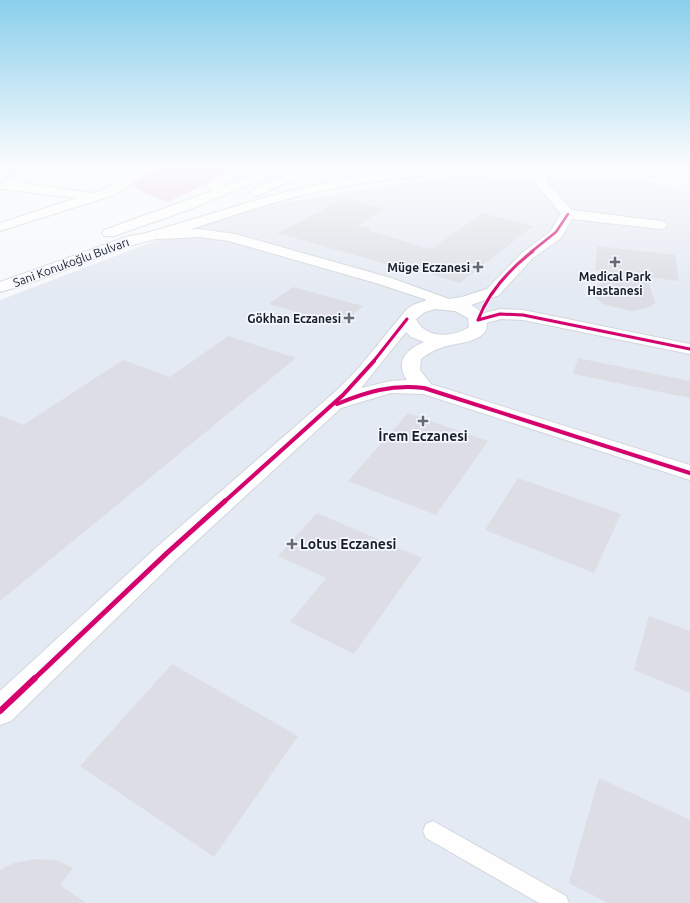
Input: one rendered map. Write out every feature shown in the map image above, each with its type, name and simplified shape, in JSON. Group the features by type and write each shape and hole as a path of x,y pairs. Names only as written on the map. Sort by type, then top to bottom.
{"main road":[{"path":"0,227 63,207"},
{"name":"Sani Konukoğlu Bulvarı","path":"95,238 183,207"},
{"name":"Sani Konukoğlu Bulvarı","path":"0,287 121,244 216,207"},
{"path":"121,244 159,235 243,207"},
{"path":"562,207 568,214 660,225"},
{"path":"424,388 414,379 410,365 413,356 422,348 445,340 467,336 475,332 478,326 481,311 493,292 528,256 556,234 568,214"},
{"path":"159,235 199,233 230,237 385,281 433,297 446,304 467,310 478,320"},
{"path":"385,281 404,292 411,301 408,325 422,335 445,340"},
{"path":"0,711 167,553 363,375 409,316 424,306 465,302 493,292"},
{"path":"478,320 500,314 523,315 690,349"},
{"path":"330,406 375,389 412,386 424,388 690,473"}],"lane":[{"path":"433,831 559,903"}],"shaded area":[{"path":"254,207 690,207 690,903 0,903 0,300 236,210"}],"building":[{"path":"329,207 377,207 384,209 358,225 372,229 369,231 431,249 483,213 533,226 460,283 396,263 393,266 277,233"},
{"path":"597,246 675,255 679,281 647,277 655,303 648,308 631,311 603,304 591,293 610,271 595,270"},
{"path":"293,287 363,306 341,325 269,304"},
{"path":"228,336 296,358 0,601 0,415 23,425 123,360 170,377"},
{"path":"578,358 690,381 690,398 573,374"},
{"path":"408,413 488,441 436,515 348,481"},
{"path":"518,478 621,514 594,573 485,530"},
{"path":"317,513 422,558 354,654 290,622 326,578 278,556"},
{"path":"649,616 690,631 690,693 634,670"},
{"path":"172,664 298,736 214,857 80,766"},
{"path":"599,778 690,820 690,903 608,903 569,883"},
{"path":"36,859 56,860 73,868 60,885 86,903 0,903 0,870 14,863"}],"cycle path":[{"path":"568,214 561,227 546,242 521,261 498,285 486,303 478,320 500,314 523,315 690,349"},
{"path":"0,711 167,553 343,395 363,375 407,319"},
{"path":"337,404 379,389 401,386 424,388 690,473"}],"place":[{"name":"Medical Park Hastanesi","path":"615,262"},
{"name":"Müge Eczanesi","path":"478,267"},
{"name":"Gökhan Eczanesi","path":"349,318"},
{"name":"İrem Eczanesi","path":"423,421"},
{"name":"Lotus Eczanesi","path":"292,544"}]}
